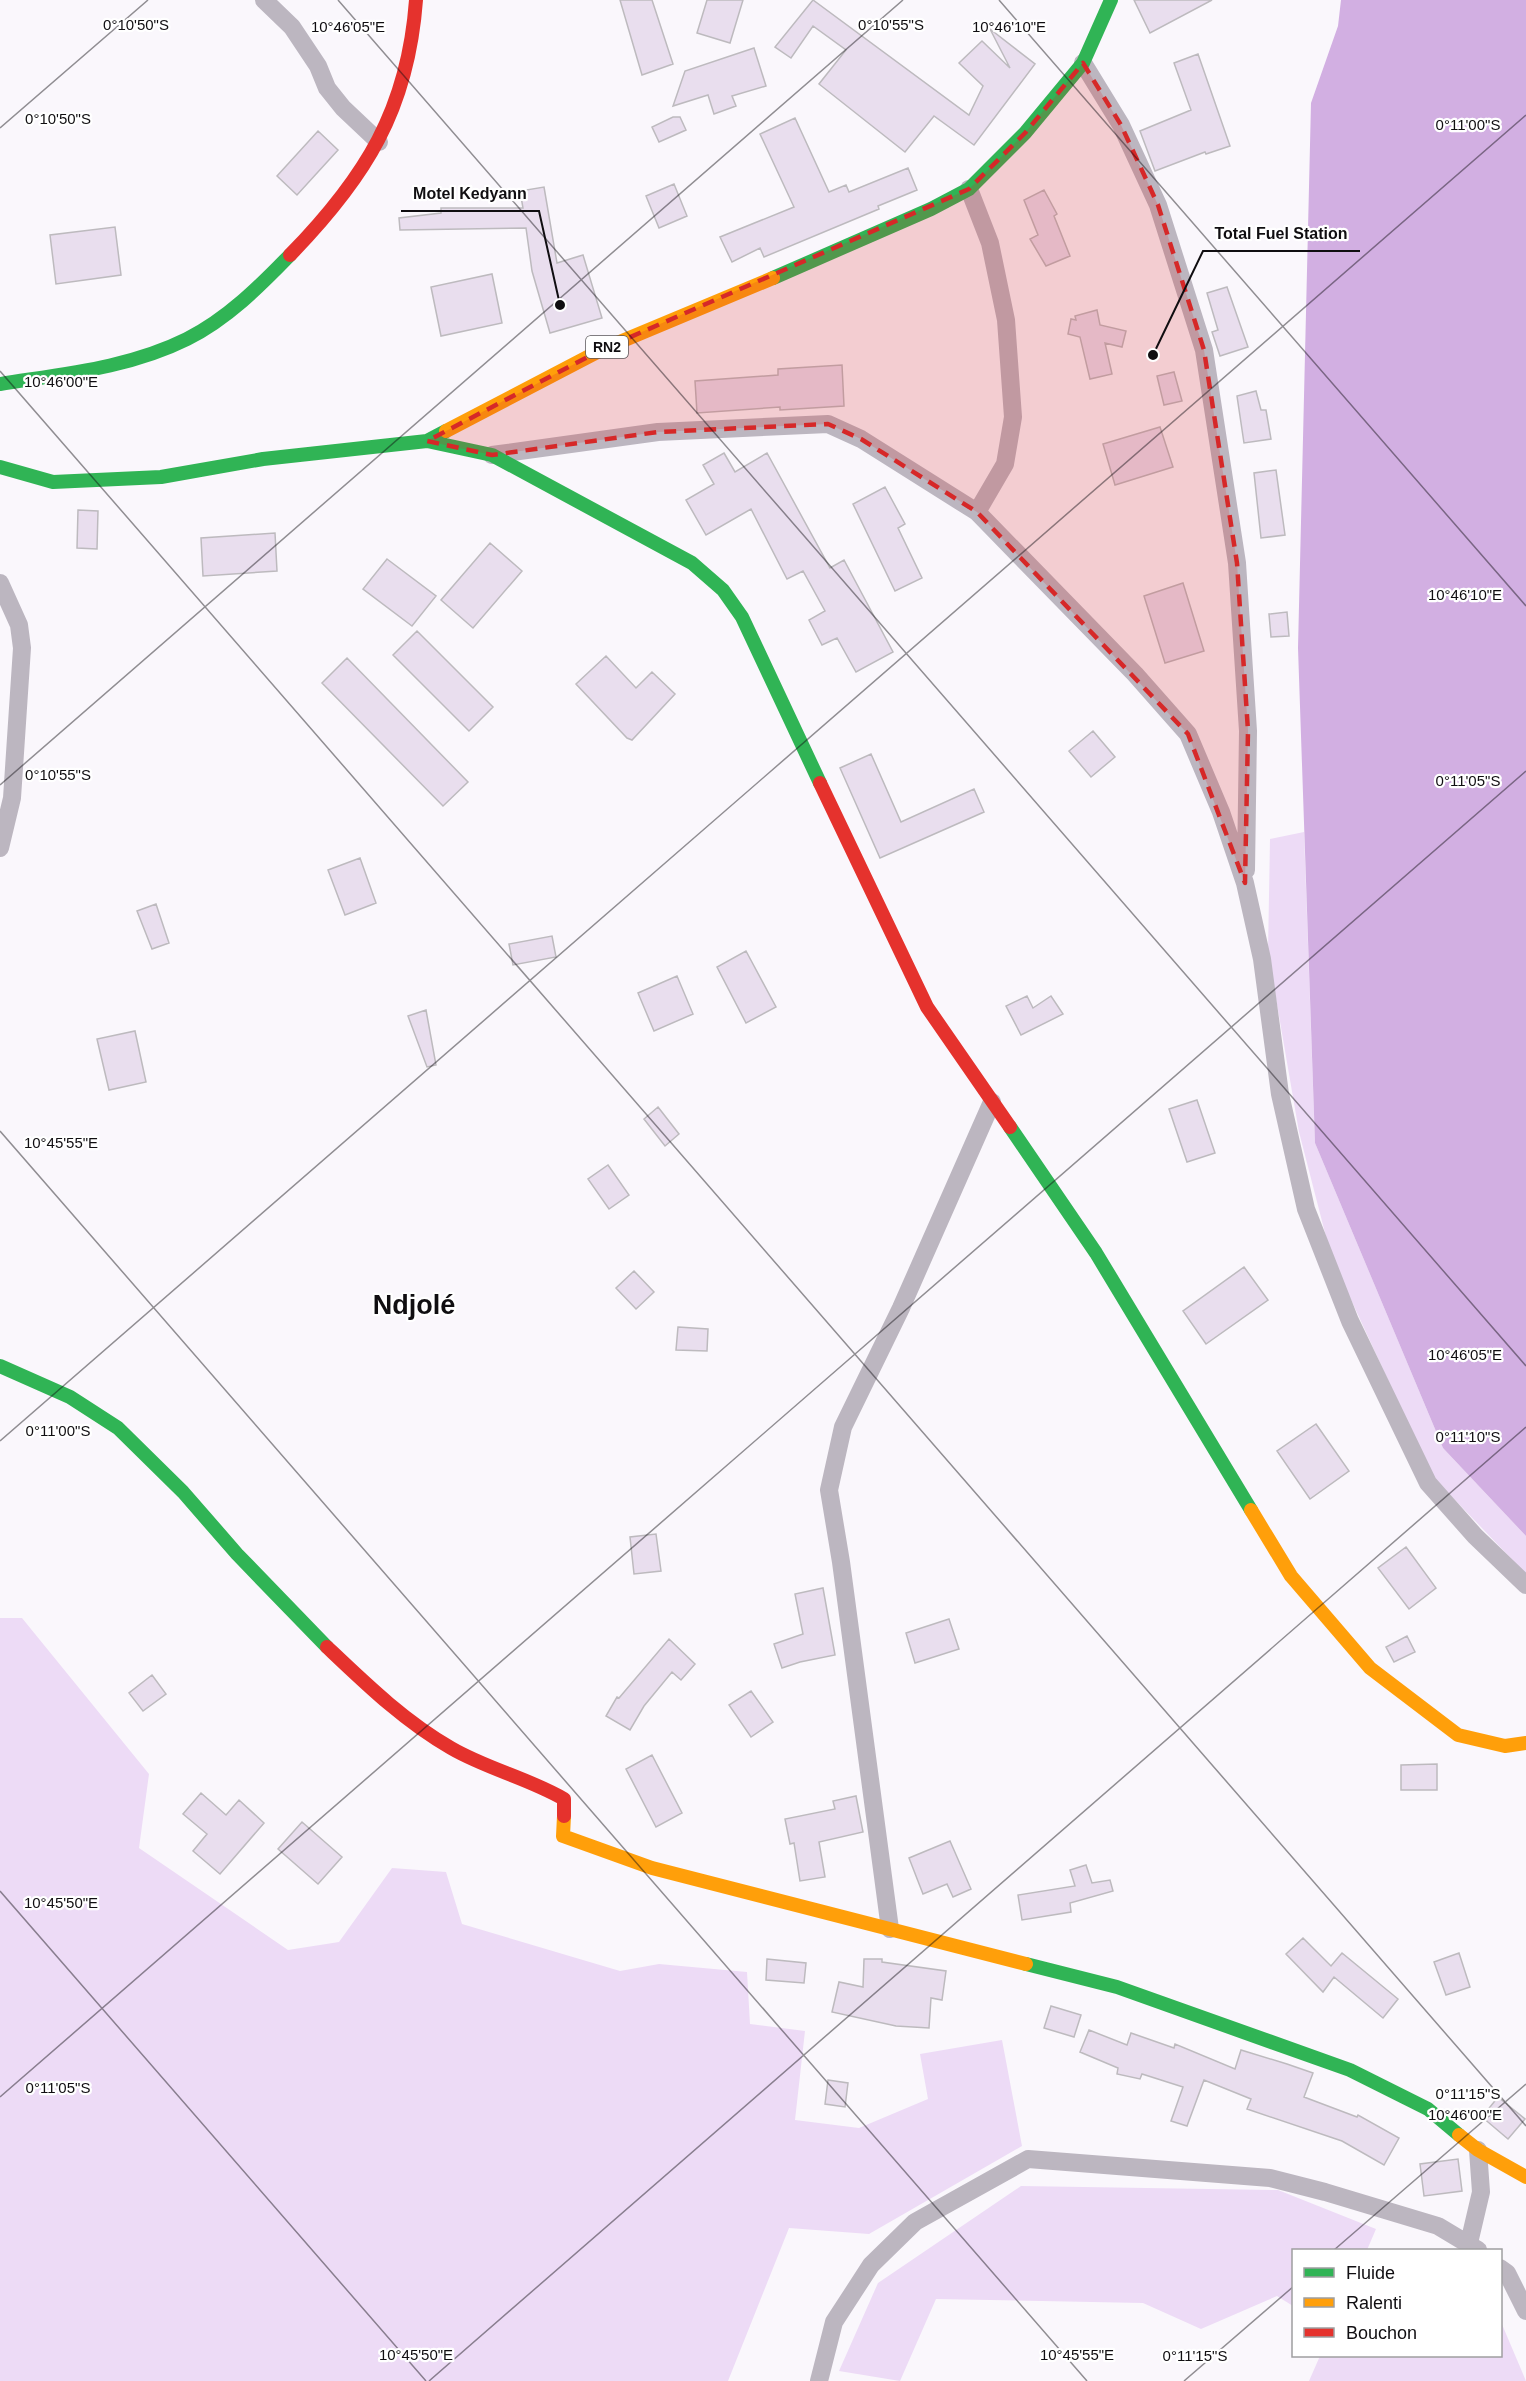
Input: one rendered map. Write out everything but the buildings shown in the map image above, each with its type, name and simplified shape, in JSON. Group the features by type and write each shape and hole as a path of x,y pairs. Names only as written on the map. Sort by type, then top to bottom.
{"main road":[{"path":"0,384 130,362 190,338 241,301 278,269 335,202 379,142 391,117 407,64 416,0"},
{"name":"RN2","path":"0,466 53,482 161,477 263,459 427,441 603,349 790,271 931,209 969,189 1025,133 1083,63 1111,0"},
{"path":"427,441 492,455 658,543 692,563 723,590 742,617 764,659 862,875 927,1007 1096,1253 1290,1576 1370,1668 1458,1735 1504,1746 1526,1743"},
{"path":"0,1366 70,1397 118,1428 183,1492 237,1554 317,1637 385,1703 452,1749 540,1785 564,1799 562,1836 652,1868 1117,1987 1350,2070 1428,2109 1478,2150 1526,2177"}],"street":[{"path":"264,0 292,27 318,66 327,88 343,108 379,142"},
{"path":"1083,63 1121,125 1158,205 1204,350 1237,563 1248,731 1245,883"},
{"path":"969,189 990,243 1006,320 1013,417 1005,464 977,512"},
{"path":"492,455 658,432 828,424 861,439 977,512 1135,674 1188,734 1221,812 1245,883 1262,960 1280,1094 1306,1209 1350,1321 1428,1483 1474,1536 1526,1585"},
{"path":"0,584 19,626 22,648 19,728 12,798 0,848"},
{"path":"890,1929 843,1574 829,1490 843,1427 901,1308 992,1102"},
{"path":"819,2381 834,2322 871,2265 915,2222 1028,2159 1270,2178 1438,2226 1474,2247 1481,2192 1478,2150"},
{"path":"1502,2269 1507,2273 1526,2311"}],"highlighted area":[{"path":"1083,63 1121,125 1158,205 1204,350 1237,563 1248,731 1245,883 1188,734 977,512 861,439 828,424 658,432 492,455 427,441 603,349 969,189 1025,133"}],"shaded area":[{"path":"1341,0 1526,0 1526,1536 1443,1448 1315,1143 1298,648 1311,103 1338,26"},
{"path":"1304,832 1315,1143 1443,1448 1526,1536 1526,1574 1432,1476 1331,1256 1299,1132 1268,952 1270,839"},
{"path":"0,1618 22,1618 149,1774 139,1848 288,1950 339,1942 392,1868 446,1872 462,1924 620,1971 659,1964 747,1972 750,2024 805,2031 795,2120 859,2128 928,2099 920,2054 1002,2040 1022,2146 869,2234 789,2228 728,2381 0,2381"},
{"path":"1021,2186 1278,2190 1376,2229 1367,2249 1292,2249 1292,2305 1277,2296 1201,2329 1143,2303 936,2299 900,2381 839,2371 878,2283"},
{"path":"1502,2324 1526,2381 1309,2381 1320,2357 1502,2357"}],"traffic: fast":[{"path":"773,278 931,209 969,189 1025,133 1083,63 1111,0"},
{"path":"0,384 95,369 165,349 216,322 255,290 290,255"},
{"path":"0,467 53,482 161,477 263,459 427,441 446,431"},
{"path":"427,441 492,455 692,563 723,590 742,617 820,783"},
{"path":"1010,1127 1096,1253 1251,1510"},
{"path":"0,1366 70,1397 118,1428 183,1492 237,1554 327,1647"},
{"path":"1026,1964 1117,1987 1350,2070 1428,2109 1459,2135"}],"traffic: slow":[{"path":"446,431 603,349 773,278"},
{"path":"1251,1510 1291,1576 1370,1668 1458,1735 1505,1746 1526,1743"},
{"path":"564,1816 563,1836 652,1868 1026,1964"},
{"path":"1459,2135 1478,2150 1526,2177"}],"traffic: jam":[{"path":"290,255 340,198 378,140 392,109 403,75 416,0"},
{"path":"820,783 927,1007 1010,1127"},
{"path":"327,1647 386,1701 417,1726 451,1748 564,1799 564,1816"}],"place":[{"name":"Motel Kedyann","path":"560,305"},
{"name":"Total Fuel Station","path":"1153,355"}],"district":[{"name":"Ndjolé","path":"414,1305"}]}
